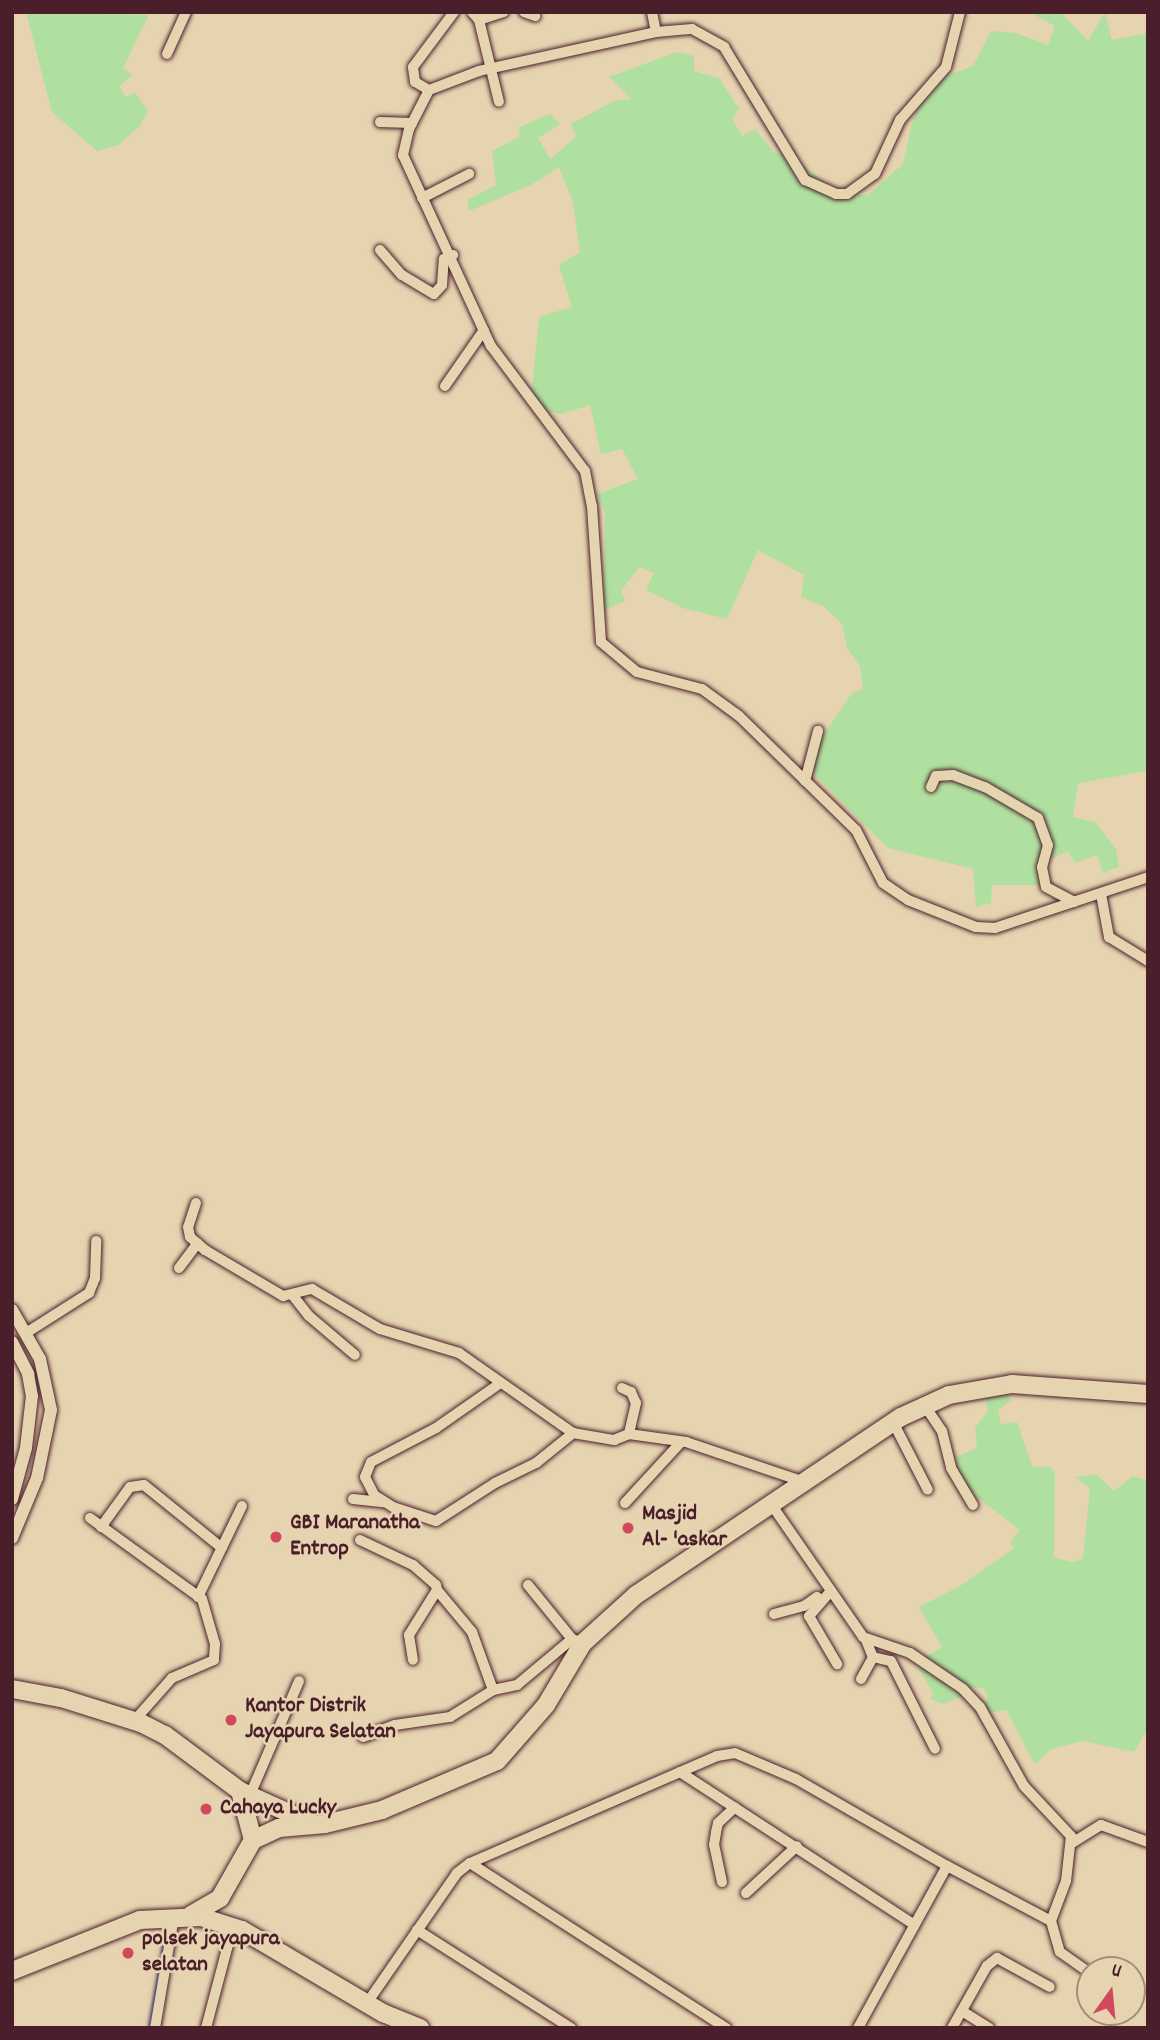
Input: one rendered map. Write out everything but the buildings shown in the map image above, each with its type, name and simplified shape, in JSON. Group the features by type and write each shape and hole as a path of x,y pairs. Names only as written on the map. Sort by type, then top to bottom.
{"highway":[{"path":"12,1971 140,1920 181,1916 211,1906 226,1890 253,1840 279,1828 382,1810 497,1761 546,1705 578,1641 636,1595 893,1423 925,1406 980,1387 1012,1384 1148,1394"},
{"path":"12,1689 61,1698 134,1721 165,1735 245,1793 310,1823"},
{"path":"245,1793 253,1840"},
{"path":"226,1890 230,1912 238,1928"},
{"path":"181,1916 238,1928 367,2003 420,2028"}],"street":[{"path":"167,54 186,12"},
{"path":"429,90 415,82 413,67 454,12"},
{"path":"499,102 492,69 475,16 504,12"},
{"path":"652,12 656,32"},
{"path":"960,12 946,67 900,120 875,174 847,194 836,194 805,180 733,58 714,38 692,29 656,32 492,69 429,90 412,123 404,165 453,255 484,330 585,471 592,506 600,642 637,672 702,690 717,698 866,842 883,883 908,900 984,928 1101,894 1148,877"},
{"path":"380,122 412,123"},
{"path":"422,198 469,174"},
{"path":"380,250 402,275 435,294 442,285 444,259 453,255"},
{"path":"445,386 484,330"},
{"path":"805,781 818,731"},
{"path":"930,787 936,776 953,775 985,786 1038,818 1048,845 1042,867 1046,887 1074,902"},
{"path":"1101,894 1109,937 1148,961"},
{"path":"196,1203 188,1227 198,1243 261,1284 294,1297 355,1355"},
{"path":"26,1333 89,1293 94,1278 96,1241"},
{"path":"179,1268 198,1243"},
{"path":"294,1297 312,1289 380,1329 459,1353 499,1384 573,1433 614,1440 629,1434 681,1442 804,1482"},
{"path":"12,1310 40,1359 51,1410 37,1478 12,1538"},
{"path":"12,1342 28,1374 32,1417 12,1499"},
{"path":"384,1502 367,1482 368,1465 446,1422 499,1384"},
{"path":"622,1388 632,1392 636,1403 629,1434"},
{"path":"925,1406 942,1431 951,1468 973,1505"},
{"path":"893,1423 928,1490"},
{"path":"353,1499 384,1502 436,1521 495,1483 536,1463 573,1433"},
{"path":"625,1503 681,1442"},
{"path":"101,1527 130,1487 144,1485 222,1548"},
{"path":"771,1504 866,1640 873,1657 862,1679"},
{"path":"198,1597 242,1506"},
{"path":"90,1518 204,1602 216,1658 172,1678 134,1721"},
{"path":"360,1540 414,1565 438,1590 472,1632 493,1690"},
{"path":"363,1737 396,1725 450,1717 493,1690 517,1685 578,1641 528,1585"},
{"path":"413,1660 408,1647 414,1620 438,1590"},
{"path":"774,1614 804,1606 829,1590"},
{"path":"829,1590 809,1616 837,1664"},
{"path":"866,1640 910,1653 963,1689 980,1707 1024,1786 1067,1830 1072,1843 1066,1881 1051,1921 1060,1952 1076,1963"},
{"path":"873,1657 891,1661 935,1749"},
{"path":"245,1793 299,1681"},
{"path":"367,2003 457,1873 470,1863 680,1772 735,1753 756,1758 947,1866 1051,1921"},
{"path":"680,1772 915,1925"},
{"path":"722,1882 714,1846 716,1832 718,1823 735,1807"},
{"path":"1072,1843 1101,1825 1148,1842"},
{"path":"746,1893 797,1846"},
{"path":"470,1863 726,2028"},
{"path":"858,2028 947,1866"},
{"path":"155,2028 181,1916"},
{"path":"205,2028 238,1928"},
{"path":"416,1930 571,2028"},
{"path":"953,2028 987,1966 997,1958 1050,1987"},
{"path":"962,2011 989,2028"}],"green space":[{"path":"26,12 149,15 123,68 132,75 119,86 126,97 135,92 148,111 140,126 118,145 97,151 52,112"},
{"path":"1029,12 1060,12 1088,41 1105,12 1112,40 1148,33 1148,771 1078,783 1073,817 1095,822 1116,849 1119,867 1103,873 1097,855 1075,863 1068,851 1037,865 1043,885 992,885 991,903 976,907 973,869 888,848 812,772 820,740 852,693 863,689 860,666 847,648 842,624 823,606 801,597 804,575 758,550 727,619 683,608 646,590 654,573 639,567 621,591 625,601 604,610 605,512 597,494 638,479 622,449 601,454 590,405 561,414 539,409 532,390 539,317 572,307 559,265 580,252 573,203 559,167 531,185 469,211 467,200 496,185 492,151 519,137 520,127 550,114 560,124 538,138 550,159 576,137 571,124 616,100 631,99 609,77 677,52 694,56 694,71 719,78 739,109 732,118 742,136 755,129 775,153 792,157 841,194 868,195 903,164 913,119 931,82 973,66 991,31 1016,33 1048,45 1055,26"},
{"path":"1004,1388 1011,1400 998,1410 1001,1424 1017,1422 1032,1466 1051,1467 1055,1475 1054,1557 1071,1562 1083,1559 1090,1488 1075,1477 1096,1474 1114,1491 1133,1476 1144,1480 1148,1477 1148,1729 1134,1752 1083,1741 1051,1749 1035,1765 1006,1710 987,1713 981,1705 988,1700 984,1688 967,1688 960,1697 943,1704 930,1699 933,1693 918,1667 922,1659 942,1647 919,1607 960,1586 1013,1549 1011,1541 1020,1530 973,1494 959,1478 956,1457 977,1448 975,1428 988,1411 984,1390"}],"waterway":[{"path":"148,2028 166,1927"}],"place":[{"name":"Masjid Al- 'askar","path":"628,1528"},
{"name":"GBI Maranatha Entrop","path":"276,1537"},
{"name":"Kantor Distrik Jayapura Selatan","path":"231,1720"},
{"name":"Cahaya Lucky","path":"206,1809"},
{"name":"polsek jayapura selatan","path":"128,1953"}]}
